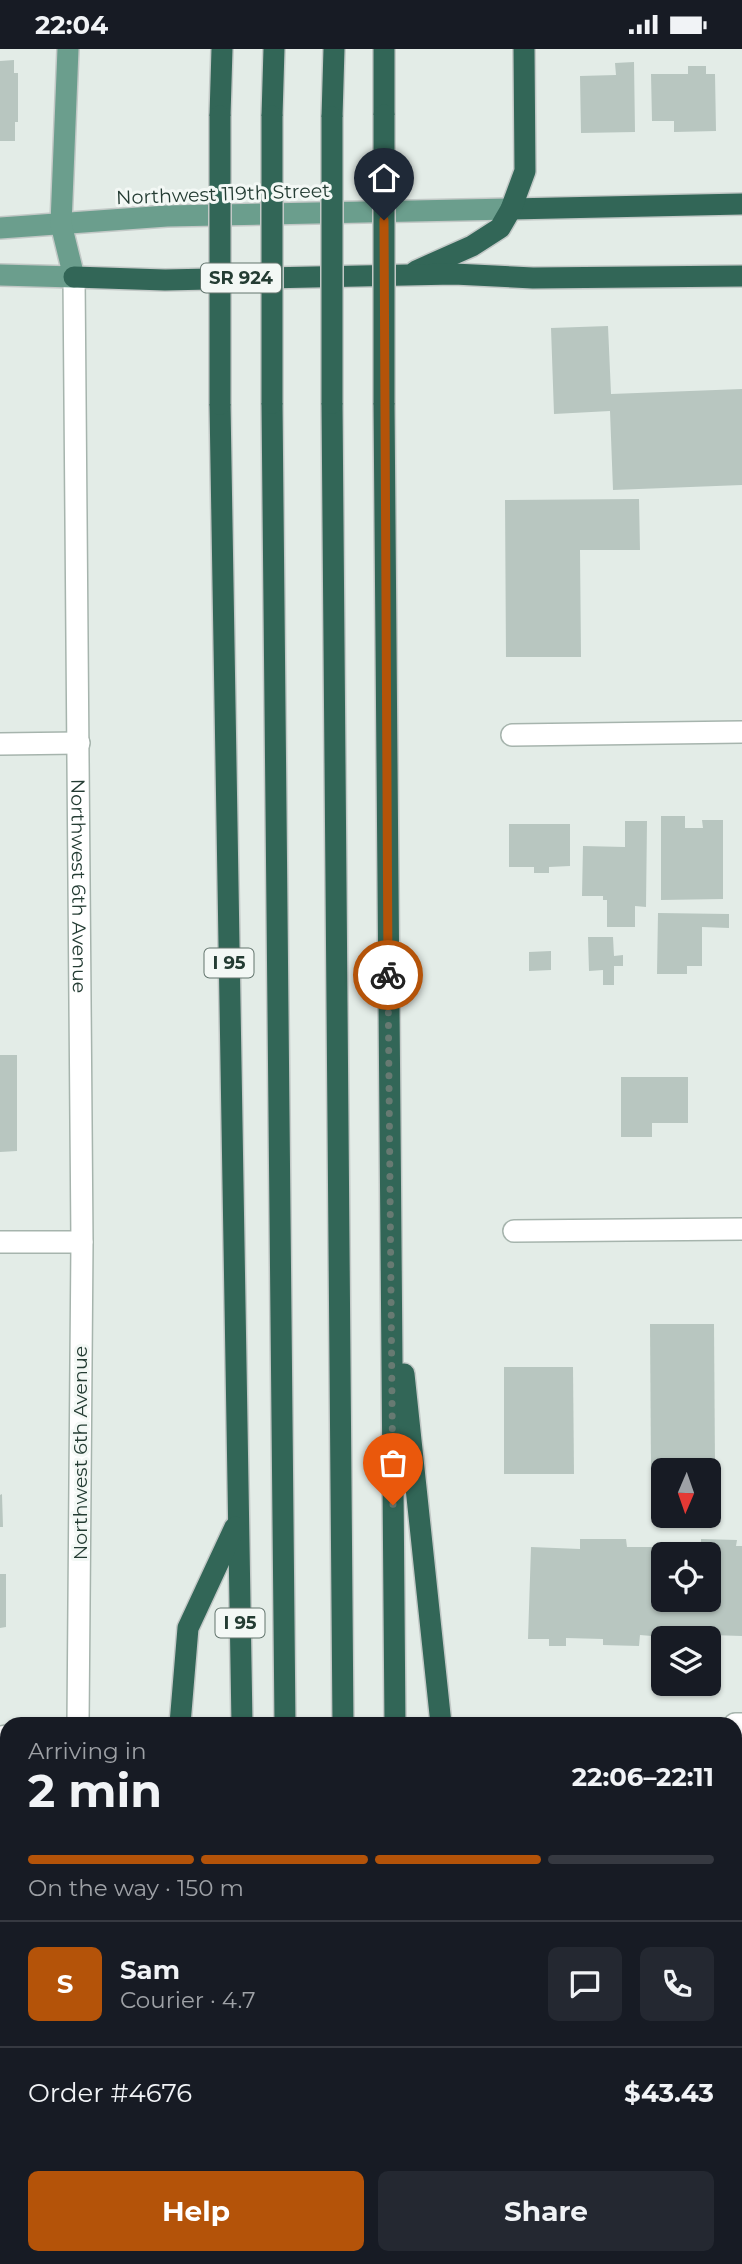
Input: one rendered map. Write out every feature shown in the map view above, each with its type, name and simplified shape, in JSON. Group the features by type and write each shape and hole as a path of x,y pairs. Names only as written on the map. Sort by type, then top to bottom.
{"highway":[{"name":"I 95","path":"222,49 219,404 242,1717"},
{"path":"274,49 272,403 285,1717"},
{"path":"334,49 332,403 343,1717"},
{"path":"384,49 384,403 395,1717"},
{"path":"408,275 472,246 500,228 511,209 525,171 524,49"},
{"name":"Northwest 119th Street","path":"511,209 742,204"},
{"name":"SR 924","path":"74,277 165,280 454,274 533,278 742,276"},
{"path":"391,1258 440,1717"},
{"path":"181,1717 188,1628 238,1522"}],"main road":[{"name":"Northwest 6th Avenue","path":"68,49 61,224 74,277"},
{"name":"Northwest 119th Street","path":"0,228 167,215 511,209"},
{"name":"SR 924","path":"0,275 74,277"}],"street":[{"name":"Northwest 6th Avenue","path":"74,277 82,1241 78,1717"},
{"path":"512,735 742,732"},
{"path":"0,744 79,743"},
{"path":"514,1231 742,1229"},
{"path":"0,1242 82,1241"}],"building":[{"path":"14,60 14,73 18,73 18,122 15,122 15,141 0,141 0,61"},
{"path":"634,62 635,132 581,133 580,76 616,75 615,63"},
{"path":"688,66 706,66 706,74 715,74 716,131 674,132 674,121 652,121 651,74 688,74"},
{"path":"608,326 611,394 742,389 742,485 613,490 610,411 554,414 551,328"},
{"path":"639,499 640,550 580,550 581,657 506,657 505,500"},
{"path":"661,816 685,816 685,828 703,828 702,820 723,820 723,899 661,900"},
{"path":"625,821 647,821 646,907 635,906 635,927 607,927 607,900 603,900 603,896 582,896 583,846 625,847"},
{"path":"509,824 570,824 570,866 549,867 549,873 534,873 534,867 509,867"},
{"path":"658,913 729,914 729,928 702,927 702,966 687,966 687,974 657,974"},
{"path":"588,937 613,937 614,956 623,955 623,966 614,966 614,985 603,985 603,970 589,971"},
{"path":"551,951 551,970 529,971 529,952"},
{"path":"0,1055 17,1055 17,1151 0,1152"},
{"path":"621,1077 688,1077 688,1123 652,1123 652,1137 621,1137"},
{"path":"650,1324 714,1324 715,1458 651,1458 651,1467"},
{"path":"504,1367 573,1367 574,1474 504,1474"},
{"path":"2,1494 3,1527 0,1527 0,1495"},
{"path":"580,1539 626,1539 627,1547 651,1547 651,1612 721,1612 721,1542 701,1542 701,1539 737,1540 736,1546 742,1546 742,1636 721,1635 721,1626 651,1626 651,1636 640,1635 639,1646 603,1645 603,1639 566,1638 566,1646 549,1646 549,1639 528,1639 531,1547 580,1549"},
{"path":"0,1574 6,1574 6,1627 0,1628"}],"way so far":[{"path":"388,975 393,1505"}],"route":[{"path":"384,220 388,975"}]}
